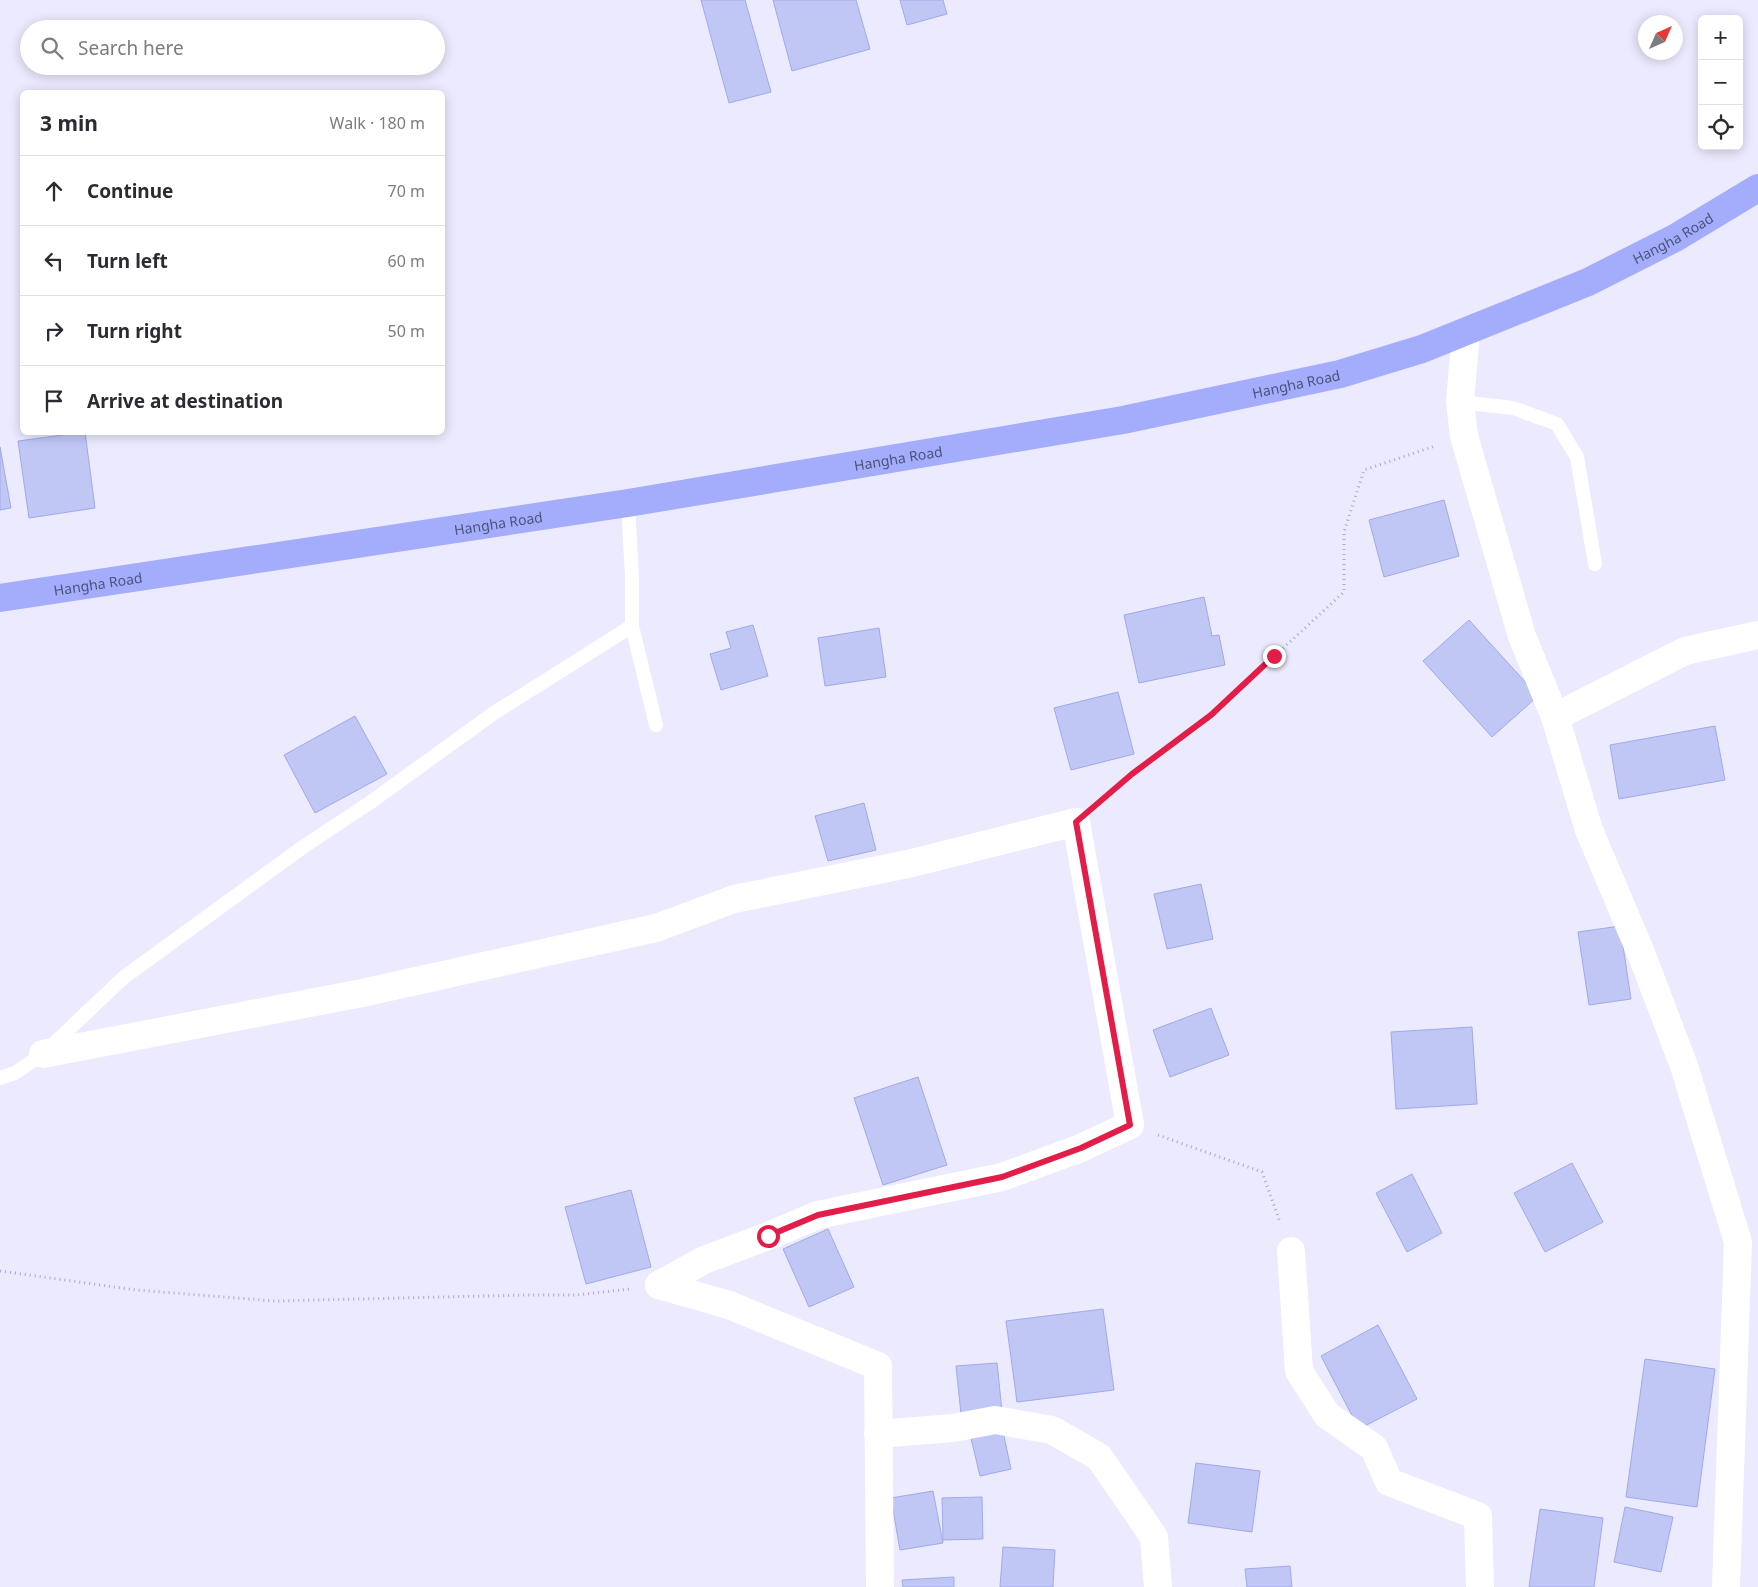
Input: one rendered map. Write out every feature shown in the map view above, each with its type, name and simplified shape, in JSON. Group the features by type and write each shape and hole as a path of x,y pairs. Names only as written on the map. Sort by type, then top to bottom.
{"highway":[{"name":"Hangha Road","path":"0,598 628,503 1124,420 1340,374 1422,349 1588,282 1675,238 1758,188"}],"street":[{"path":"1466,332 1460,402 1464,436 1522,636 1555,717 1589,830 1641,953 1684,1066 1738,1242 1726,1587"},
{"path":"1555,717 1685,651 1758,636"},
{"path":"43,1054 362,993 656,928 734,899 908,864 1076,822 1130,1125 1081,1148 1002,1177 818,1215 704,1260 659,1285"},
{"path":"1291,1251 1299,1371 1327,1415 1374,1448 1389,1482 1478,1516 1480,1587"},
{"path":"659,1285 730,1305 878,1366 880,1587"},
{"path":"878,1434 953,1428 995,1420 1052,1430 1099,1457 1154,1537 1158,1587"}],"lane":[{"path":"1460,402 1513,408 1557,424 1577,457 1595,564"},
{"path":"628,503 632,577 632,626 656,725"},
{"path":"0,1078 15,1073 43,1054 123,978 280,864 494,713 632,626"}],"path":[{"path":"1076,822 1132,774 1211,715 1344,592 1344,532 1364,470 1464,436"},
{"path":"1130,1125 1262,1172 1291,1251"},
{"path":"0,1271 136,1290 275,1301 577,1295 659,1285"}],"building":[{"path":"701,0 745,0 771,92 729,103"},
{"path":"773,0 856,0 870,49 792,71"},
{"path":"900,0 943,0 947,14 907,25"},
{"path":"63,435 85,435 95,508 29,518 18,441"},
{"path":"0,447 11,508 0,510"},
{"path":"1444,500 1459,556 1384,577 1369,520"},
{"path":"1204,597 1212,636 1219,635 1225,665 1139,683 1124,615"},
{"path":"1469,620 1538,696 1492,737 1423,661"},
{"path":"753,625 768,676 721,690 710,654 731,648 726,632"},
{"path":"879,628 886,677 825,686 818,638"},
{"path":"1118,692 1134,754 1071,770 1054,708"},
{"path":"355,716 387,774 315,813 284,755"},
{"path":"1715,726 1725,780 1619,799 1610,745"},
{"path":"864,803 876,850 828,861 815,816"},
{"path":"1201,884 1213,939 1167,949 1154,894"},
{"path":"1620,926 1631,999 1589,1005 1578,932"},
{"path":"1211,1008 1229,1055 1170,1077 1153,1030"},
{"path":"1472,1027 1477,1104 1396,1109 1391,1032"},
{"path":"918,1077 947,1165 883,1185 854,1098"},
{"path":"1572,1163 1603,1222 1545,1252 1514,1193"},
{"path":"1412,1174 1442,1233 1407,1252 1376,1193"},
{"path":"631,1190 651,1267 586,1284 565,1207"},
{"path":"828,1229 854,1287 809,1307 783,1249"},
{"path":"1103,1309 1114,1390 1017,1402 1006,1321"},
{"path":"1378,1325 1417,1399 1359,1429 1321,1356"},
{"path":"1645,1359 1715,1369 1697,1507 1626,1497"},
{"path":"997,1363 1002,1411 961,1414 956,1366"},
{"path":"1002,1427 1011,1469 980,1476 970,1434"},
{"path":"1196,1463 1260,1471 1252,1532 1188,1523"},
{"path":"933,1491 943,1543 900,1550 891,1498"},
{"path":"982,1497 983,1539 943,1540 942,1498"},
{"path":"1625,1507 1673,1517 1661,1572 1614,1562"},
{"path":"1540,1509 1603,1518 1594,1587 1529,1587"},
{"path":"1003,1547 1055,1550 1053,1587 1000,1587"},
{"path":"1290,1566 1292,1587 1247,1587 1245,1569"},
{"path":"954,1577 954,1587 903,1587 902,1580"}],"route":[{"path":"768,1236 818,1215 1002,1177 1081,1148 1130,1125 1076,822 1132,774 1211,715 1274,656"}]}
